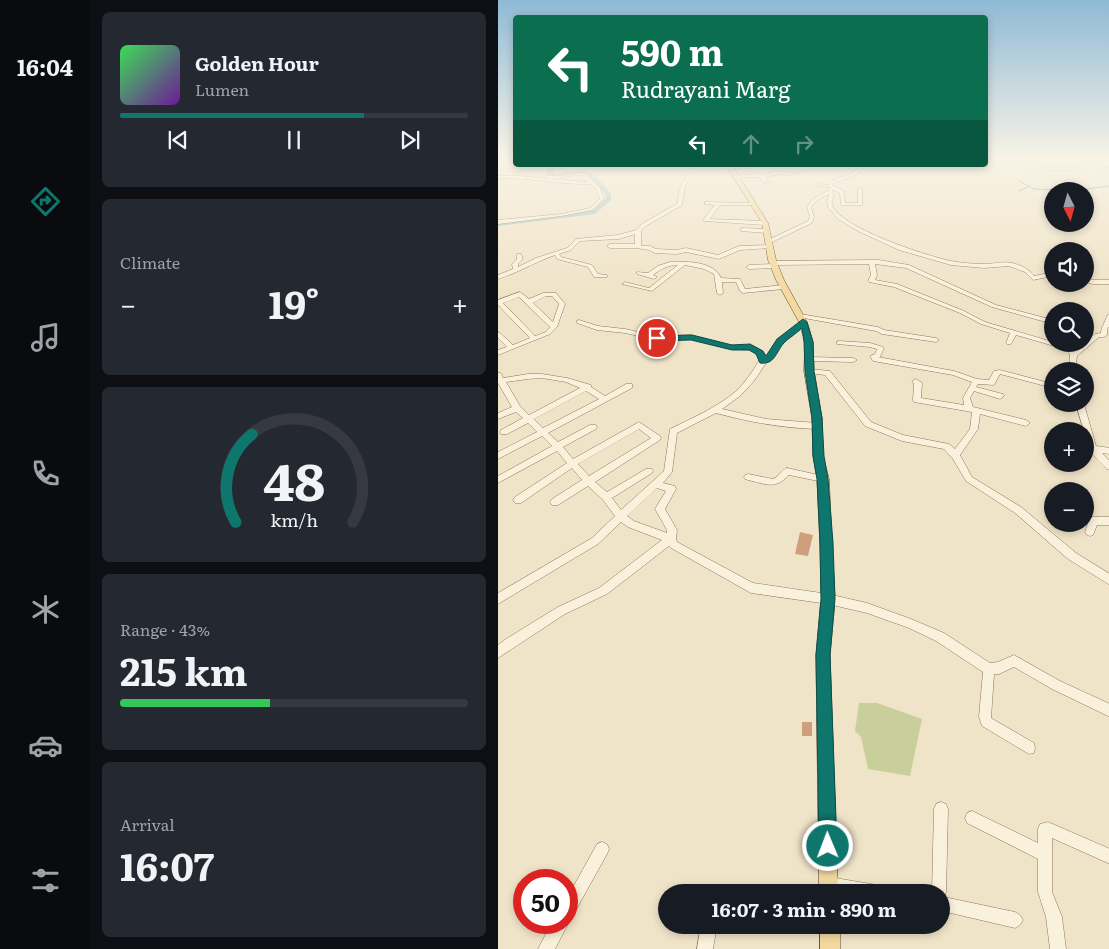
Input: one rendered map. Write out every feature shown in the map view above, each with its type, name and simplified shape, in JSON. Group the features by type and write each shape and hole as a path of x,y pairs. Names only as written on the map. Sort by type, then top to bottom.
{"main road":[{"path":"753,204 765,223 774,264 809,342 809,365 822,479 828,599 823,655 829,884"},
{"path":"830,934 830,949"}],"street":[{"path":"498,222 555,216 592,209 596,203"},
{"path":"498,277 538,258 569,249 578,240 619,236 638,231 644,225 680,203"},
{"path":"711,203 753,204"},
{"path":"610,246 637,246 654,251 677,252 686,250 719,257 739,248 768,240 810,222 812,216 809,207 812,203"},
{"path":"829,203 830,207 840,218 860,230 901,249 951,264 984,266 1010,264 1027,271 1033,278 1044,276"},
{"path":"843,203 860,203"},
{"path":"718,204 706,220 765,223"},
{"path":"743,230 768,240"},
{"path":"637,246 638,231"},
{"path":"556,253 559,258 587,265 596,276 605,276"},
{"path":"516,270 515,264 520,259 519,255"},
{"path":"872,263 874,275 871,281 874,283 895,285 999,328 1070,349 1074,355"},
{"path":"749,267 774,264 872,263 907,266 994,306 1044,319"},
{"path":"625,284 650,290 683,264"},
{"path":"633,286 662,266 683,264 707,268 715,272 719,280 720,293"},
{"path":"639,273 664,280"},
{"path":"719,280 738,280 743,291 784,287"},
{"path":"1094,282 1110,282"},
{"path":"535,339 498,303 520,294 554,327"},
{"path":"498,354 535,339 554,327 562,304 554,294 545,294 529,302"},
{"path":"1015,311 1021,305"},
{"path":"1103,336 1110,316"},
{"path":"579,322 597,328 625,331 657,338 692,337 732,347 750,347 760,352 763,360"},
{"path":"498,599 595,541 668,472 672,454 673,431 715,410 737,394 751,379 763,360 771,356 780,341 792,334 800,322 878,329 882,332 936,340"},
{"path":"1009,343 1014,333"},
{"path":"498,334 512,348"},
{"path":"839,343 870,344 881,348 878,355 874,356 875,359 954,373 974,385 1000,396"},
{"path":"1073,362 1074,355 1077,352"},
{"path":"809,365 853,360"},
{"path":"809,365 827,373 873,428 910,440 946,446 955,456 969,479 1018,510 1072,556 1110,580"},
{"path":"974,385 990,383 997,373 1000,372 1044,384"},
{"path":"605,399 588,387 550,375 499,378 516,408 557,446 588,481 606,497 621,517 631,524 671,539"},
{"path":"916,381 918,383 917,400 973,410 1026,423"},
{"path":"955,456 974,429 973,410 965,401 974,385"},
{"path":"498,456 629,386"},
{"path":"504,432 588,387"},
{"path":"498,416 516,408"},
{"path":"715,410 774,424 817,426"},
{"path":"518,500 573,463 639,425 657,438 556,502"},
{"path":"499,478 593,427"},
{"path":"1094,449 1110,451"},
{"path":"1094,450 1110,467"},
{"path":"606,497 649,471"},
{"path":"748,477 773,482 779,480 787,472 822,479"},
{"path":"656,484 672,489 660,509 672,530 671,539 674,545 750,588 828,599 867,608 940,637 989,669 999,668 1014,661 1056,686 1110,710"},
{"path":"1094,521 1110,521"},
{"path":"498,652 529,630 603,591 671,539"},
{"path":"989,669 986,722 1029,748"},
{"path":"939,884 941,808"},
{"path":"972,818 1037,850 1045,856"},
{"path":"1058,949 1052,911 1045,892 1045,829 1110,857"},
{"path":"578,892 602,849"},
{"path":"950,906 1015,920"},
{"path":"546,949 554,934"},
{"path":"706,949 708,934"}],"green space":[{"path":"859,703 877,703 922,719 910,776 868,769 861,737 855,731"}],"building":[{"path":"800,532 813,535 808,556 795,554"},
{"path":"802,722 812,722 812,736 802,736"}],"waterway":[{"path":"498,224 595,212 604,203"}],"route":[{"path":"657,338 692,337 732,347 750,347 760,352 763,360 771,356 780,341 792,334 803,322 806,328 809,342 809,371 817,418 818,456 822,479 826,543 828,599 823,655 828,846"}]}
